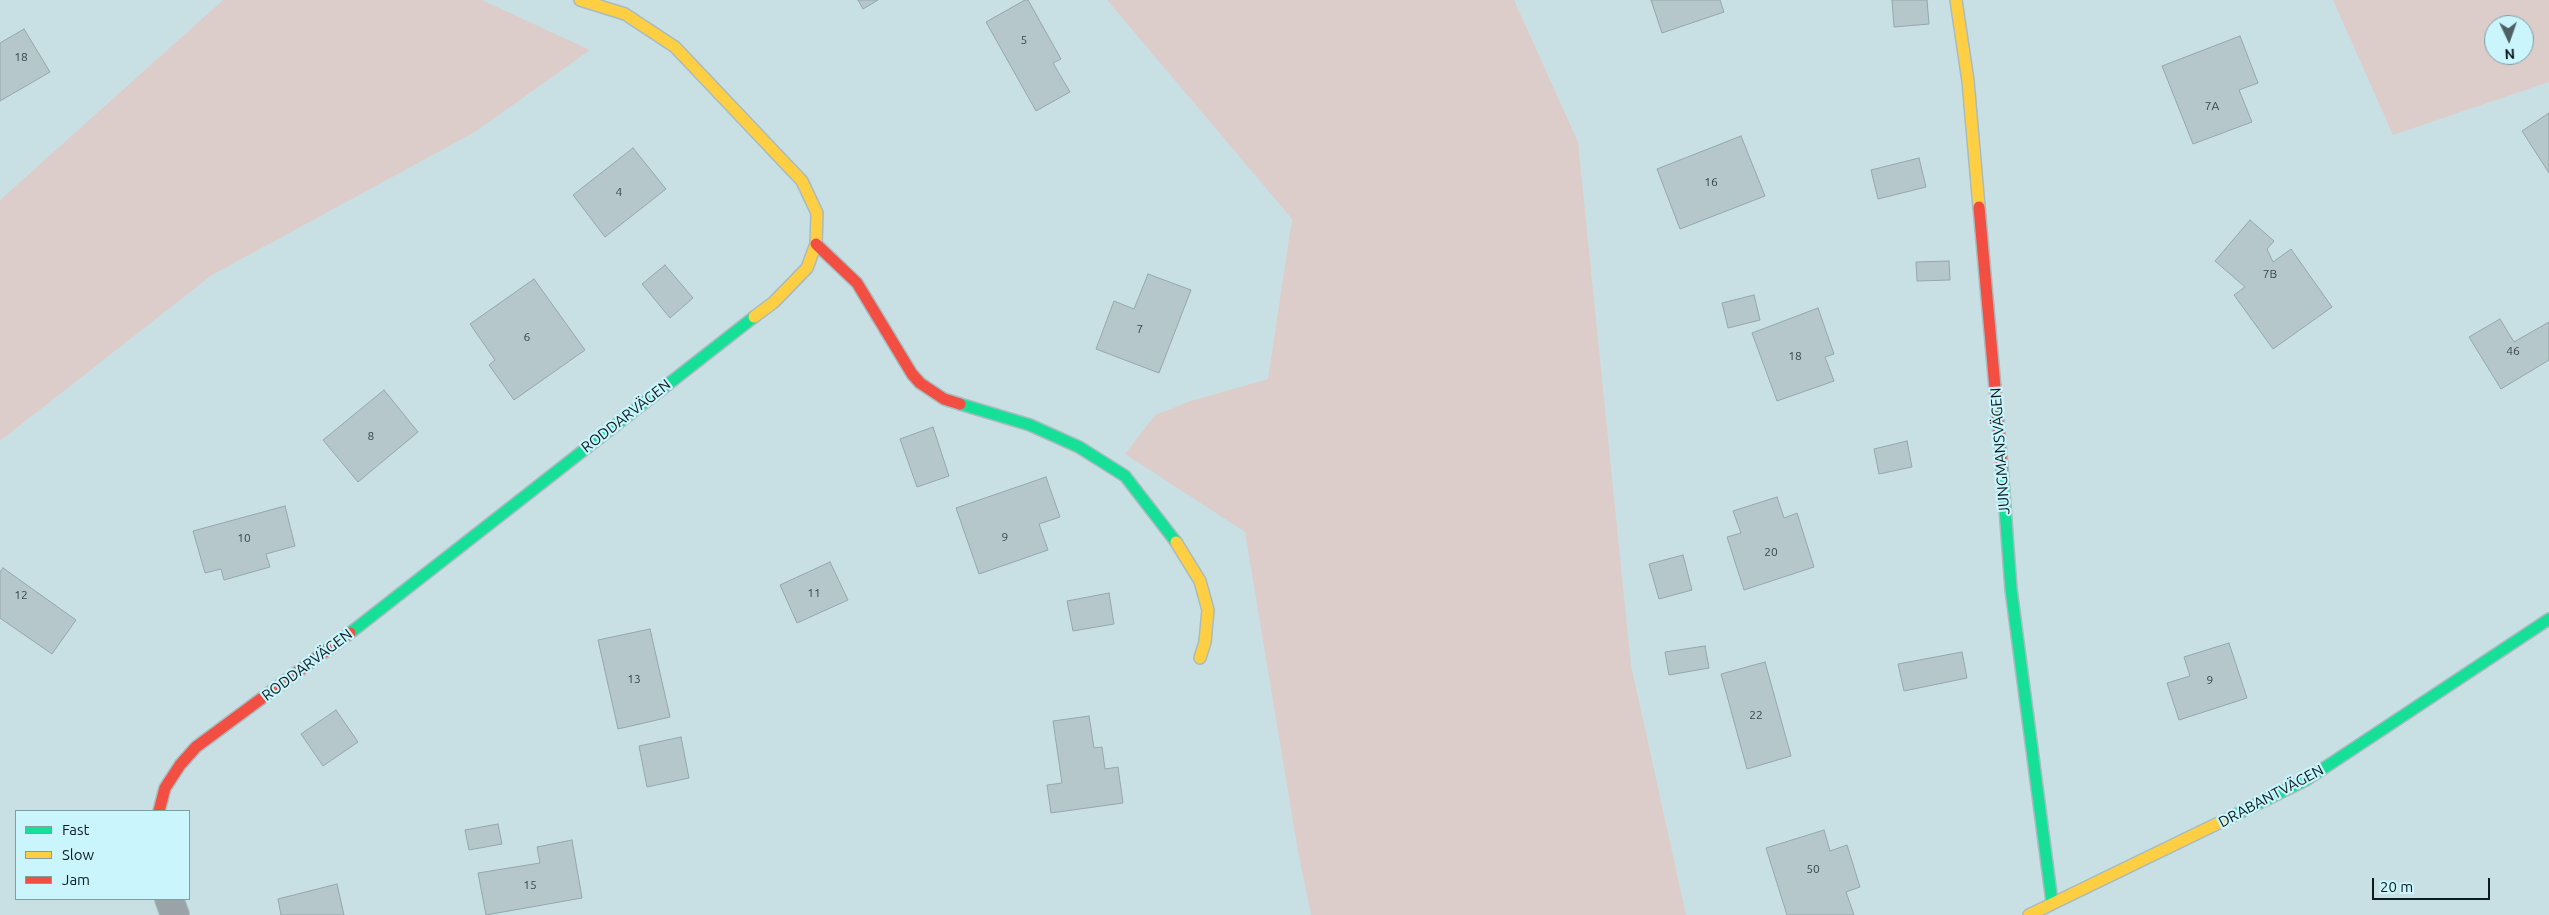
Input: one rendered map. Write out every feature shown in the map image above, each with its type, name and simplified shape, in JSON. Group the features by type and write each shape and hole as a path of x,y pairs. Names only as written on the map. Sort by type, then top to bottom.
{"street":[{"name":"RODDARVÄGEN","path":"159,810 165,788 180,764 196,747 325,653 561,466 774,302 807,268 816,244 816,213 802,181 676,47 647,26 625,14 580,0"},
{"name":"JUNGMANSVÄGEN","path":"1956,0 1968,81 2011,589 2052,902"},
{"path":"816,244 857,283 912,374 920,383 944,399 1030,426 1079,447 1125,476 1181,549 1200,581 1208,610 1206,642 1200,658"},
{"name":"DRABANTVÄGEN","path":"2029,915 2052,902 2142,861 2306,780 2549,619"},
{"path":"169,900 175,915"}],"shaded area":[{"path":"223,0 482,0 590,50 475,132 212,275 0,441 0,200"},
{"path":"1107,0 1514,0 1578,142 1631,665 1686,915 1311,915 1297,846 1245,532 1125,454 1155,415 1191,401 1268,379 1292,219"},
{"path":"2333,0 2549,0 2549,82 2393,135"}],"building":[{"path":"858,0 878,0 863,9"},
{"path":"1028,0 1061,59 1053,63 1070,92 1036,111 986,22"},
{"path":"1651,0 1720,0 1724,12 1662,33"},
{"path":"1892,0 1927,0 1929,24 1894,27"},
{"path":"24,29 50,72 0,101 0,43"},
{"path":"2240,36 2258,83 2239,90 2252,122 2193,144 2162,66"},
{"path":"2549,113 2549,173 2522,131"},
{"path":"1741,136 1765,196 1680,229 1657,169"},
{"path":"633,148 666,189 605,237 573,195"},
{"path":"1919,158 1926,187 1878,199 1871,170"},
{"path":"2250,220 2274,241 2267,249 2273,262 2291,249 2332,307 2273,349 2234,295 2245,287 2215,261"},
{"path":"1949,261 1950,280 1917,281 1916,262"},
{"path":"665,265 693,298 670,318 642,284"},
{"path":"1148,274 1191,290 1159,373 1096,349 1114,301 1134,309"},
{"path":"534,279 585,350 514,400 489,365 495,360 470,324"},
{"path":"1754,295 1760,320 1728,328 1722,303"},
{"path":"1818,308 1834,354 1825,357 1834,381 1777,401 1752,333"},
{"path":"2500,319 2514,342 2549,322 2549,360 2501,389 2469,337"},
{"path":"384,390 418,432 358,482 323,440"},
{"path":"933,427 949,476 917,487 900,439"},
{"path":"1907,441 1912,467 1879,474 1874,449"},
{"path":"1046,477 1060,517 1039,524 1048,550 979,574 956,508"},
{"path":"1777,497 1784,518 1797,513 1814,567 1744,590 1727,537 1741,533 1733,511"},
{"path":"285,506 295,546 266,554 270,567 224,580 221,569 205,573 193,531"},
{"path":"1683,555 1692,590 1659,599 1649,564"},
{"path":"830,562 848,600 797,623 780,585"},
{"path":"3,568 76,620 52,654 0,618 0,572"},
{"path":"1109,593 1114,624 1073,631 1067,601"},
{"path":"650,629 670,717 618,729 598,640"},
{"path":"2229,643 2247,698 2179,720 2167,683 2190,676 2184,657"},
{"path":"1705,646 1709,668 1669,675 1665,652"},
{"path":"1962,652 1967,678 1904,691 1898,664"},
{"path":"1765,662 1791,756 1747,769 1721,674"},
{"path":"336,710 358,742 323,766 301,734"},
{"path":"1089,716 1094,748 1102,747 1105,769 1118,767 1123,803 1051,813 1047,785 1062,783 1053,721"},
{"path":"681,737 689,778 647,787 639,746"},
{"path":"498,824 502,844 469,850 465,830"},
{"path":"1824,830 1830,851 1847,845 1860,887 1846,892 1854,915 1787,915 1766,848"},
{"path":"572,840 582,898 486,915 478,873 540,863 537,847"},
{"path":"337,884 344,915 281,915 278,899"}],"traffic: fast":[{"path":"350,633 754,317"},
{"path":"960,404 1030,425 1079,447 1125,476 1176,542"},
{"path":"2002,467 2011,589 2052,902"},
{"path":"2233,816 2306,780 2549,619"}],"traffic: slow":[{"path":"580,0 625,14 675,47 802,181 817,213 816,244 807,268 774,302 754,317"},
{"path":"1956,0 1968,81 1979,207"},
{"path":"1176,542 1200,581 1208,610 1205,642 1200,658"},
{"path":"2029,915 2233,816"}],"traffic: jam":[{"path":"1979,207 2002,467"},
{"path":"816,244 857,283 912,374 920,383 944,399 960,404"},
{"path":"159,810 165,788 180,765 196,747 350,633"}]}
